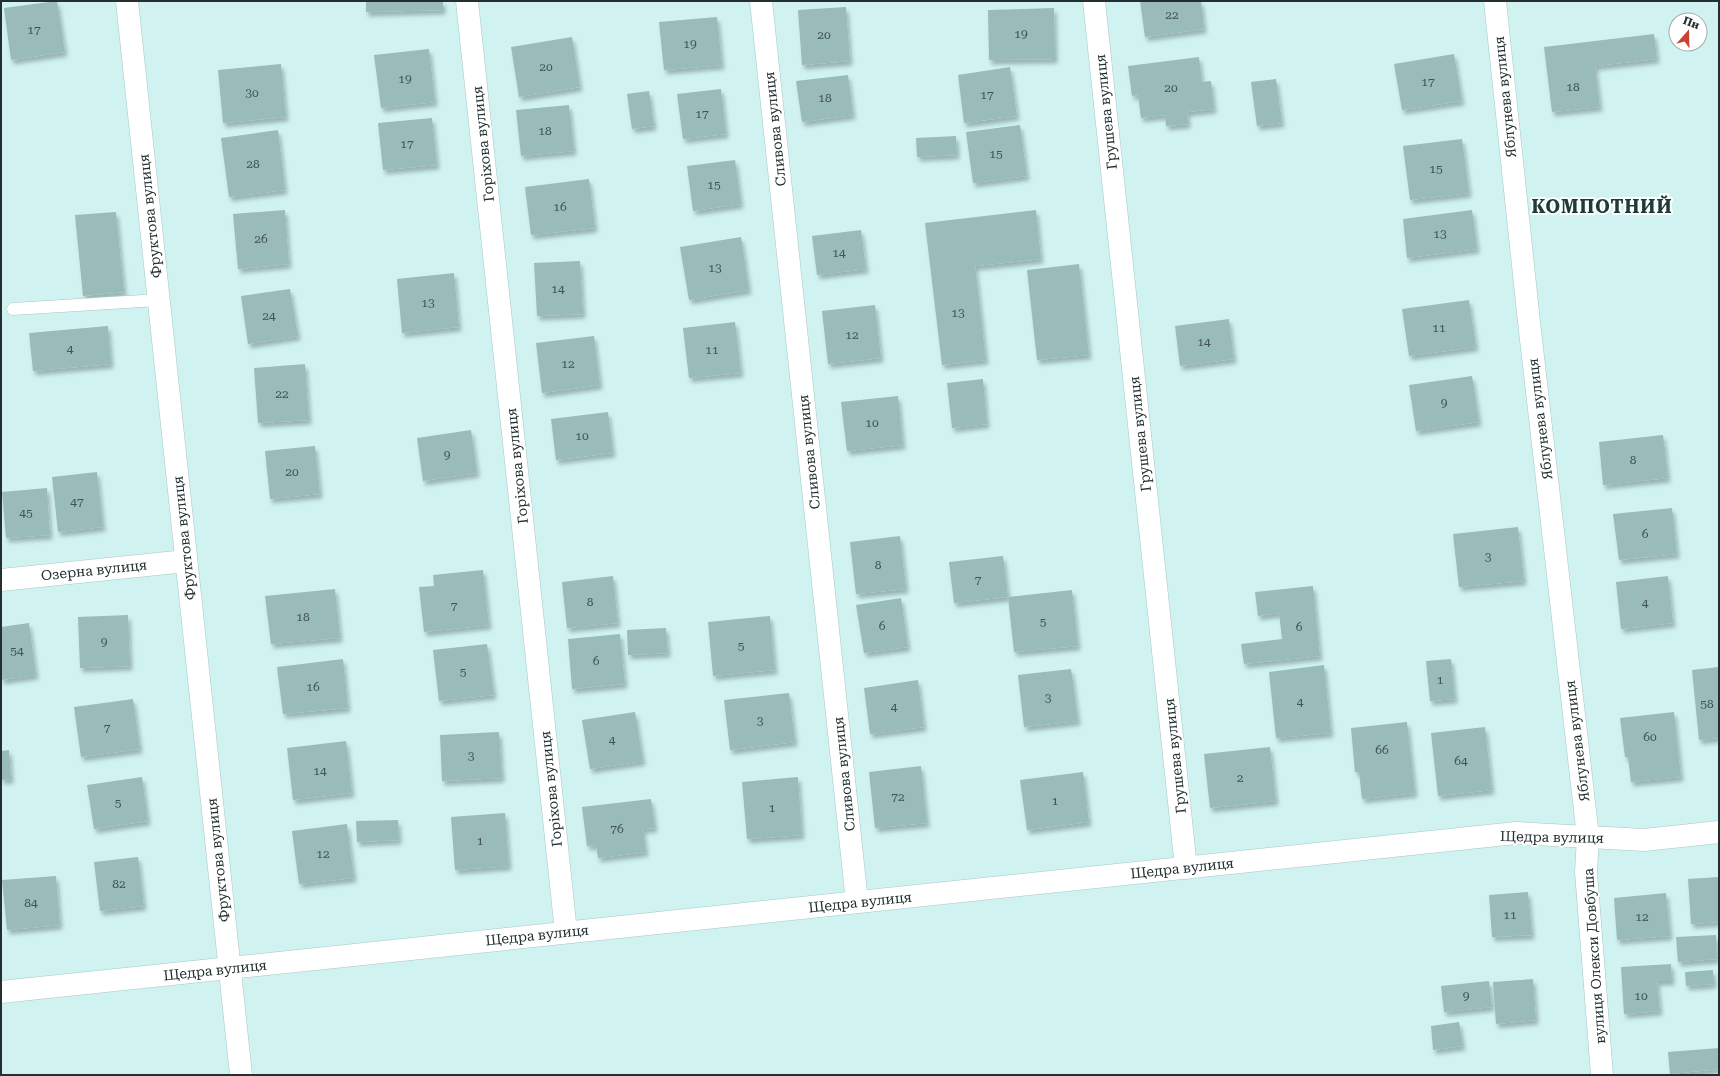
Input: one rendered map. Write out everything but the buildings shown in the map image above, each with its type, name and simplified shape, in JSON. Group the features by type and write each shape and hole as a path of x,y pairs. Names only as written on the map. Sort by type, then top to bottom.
{"street":[{"name":"Фруктова вулиця","path":"127,1 241,1075"},
{"name":"Горіхова вулиця","path":"467,1 566,932"},
{"name":"Сливова вулиця","path":"761,1 857,902"},
{"name":"Грушева вулиця","path":"1094,1 1186,868"},
{"name":"Яблунева вулиця","path":"1494,1 1588,837"},
{"name":"Озерна вулиця","path":"1,580 186,561"},
{"name":"Щедра вулиця","path":"1,992 1516,833 1644,840 1719,832"},
{"name":"вулиця Олекси Довбуша","path":"1588,837 1586,872 1602,1075"}],"lane":[{"path":"13,309 159,300"}],"district":[{"name":"КОМПОТНИЙ","path":"1602,206"}]}
